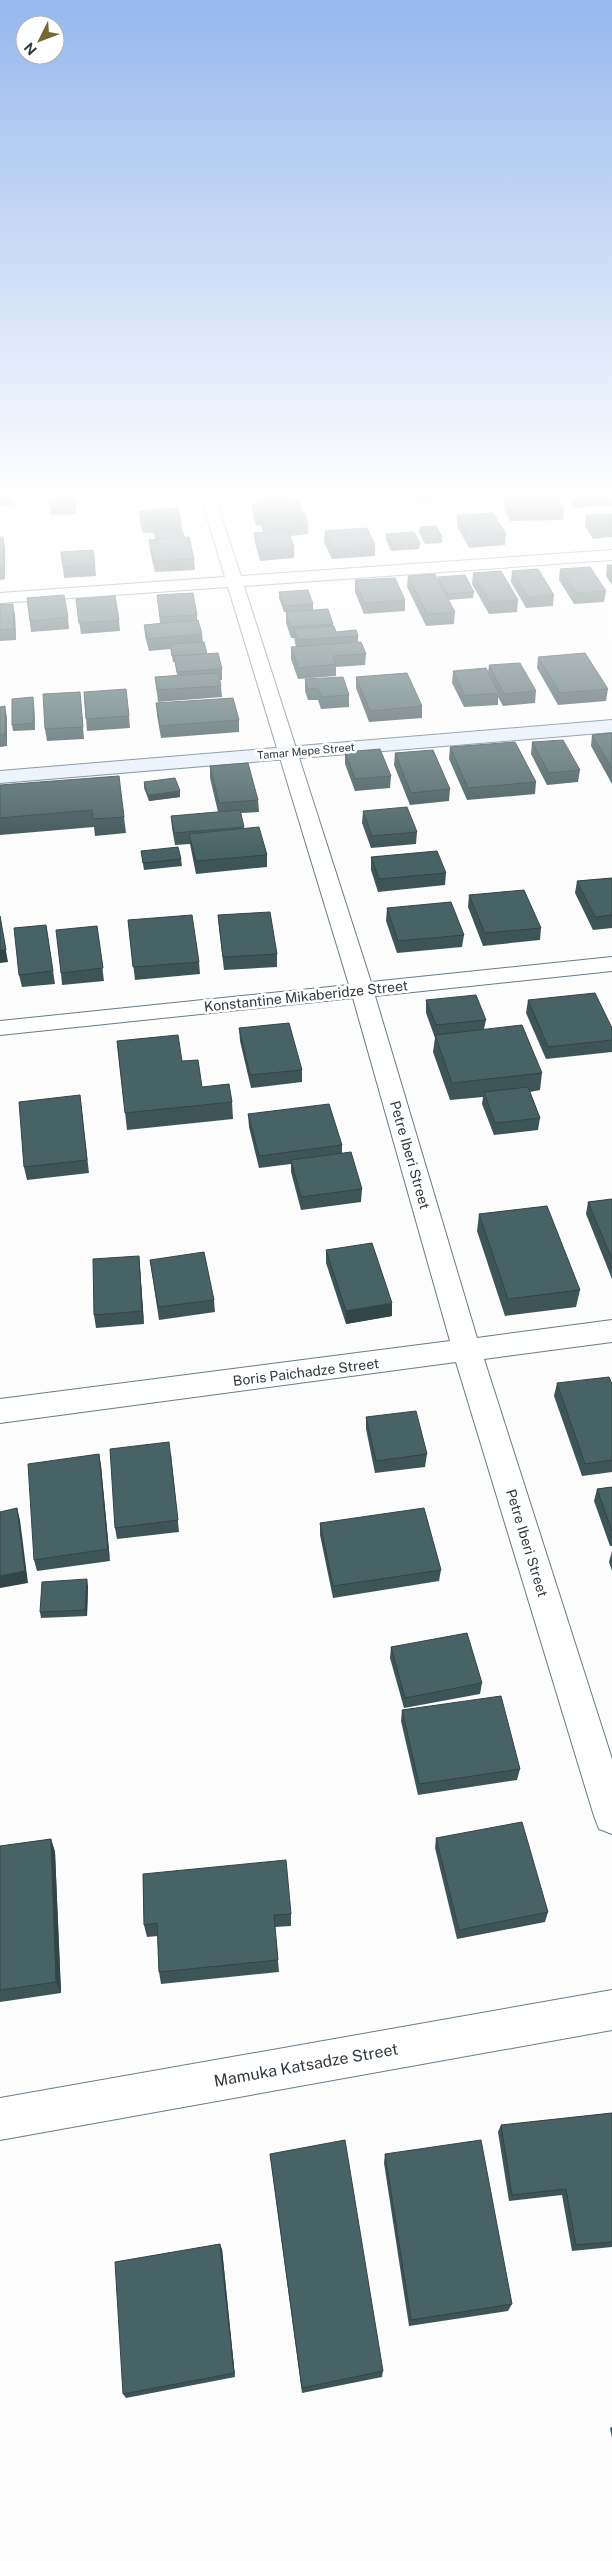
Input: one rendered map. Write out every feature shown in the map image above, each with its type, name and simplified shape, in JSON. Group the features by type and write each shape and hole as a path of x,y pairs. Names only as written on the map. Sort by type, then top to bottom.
{"street":[{"name":"Petre Iberi Street","path":"244,614 362,990 467,1351 612,1816"},
{"name":"Tamar Mepe Street","path":"0,777 612,726"},
{"name":"Konstantine Mikaberidze Street","path":"0,1028 612,964"},
{"name":"Boris Paichadze Street","path":"0,1411 612,1331"},
{"name":"Mamuka Katsadze Street","path":"0,2119 612,2010"}],"building":[{"path":"0,614 13,614 14,629 0,630"},
{"path":"29,614 67,614 68,617 30,621"},
{"path":"78,614 118,614 119,620 79,623"},
{"path":"160,614 197,615 160,617"},
{"path":"287,614 330,614 333,624 291,627"},
{"path":"198,620 202,634 148,639 144,625"},
{"path":"334,626 336,632 356,630 358,636 298,640 294,629"},
{"path":"204,642 207,654 172,656 170,644"},
{"path":"361,642 366,654 333,656 336,664 298,668 291,647"},
{"path":"218,653 222,669 177,672 174,656"},
{"path":"585,653 608,689 560,693 538,657"},
{"path":"520,663 536,691 504,694 489,665"},
{"path":"486,668 499,693 465,696 453,671"},
{"path":"218,673 221,686 157,690 155,677"},
{"path":"407,673 422,706 370,711 356,677"},
{"path":"343,677 349,695 321,697 318,688 308,689 305,679"},
{"path":"126,689 129,716 86,719 84,692"},
{"path":"80,692 83,727 45,729 43,694"},
{"path":"33,697 34,723 12,725 12,699"},
{"path":"233,698 239,720 160,726 156,703"},
{"path":"5,706 5,734 0,735 0,707"},
{"path":"612,733 612,768 592,735"},
{"path":"563,740 580,770 549,773 532,742"},
{"path":"515,742 536,782 468,788 450,747"},
{"path":"380,749 391,776 355,779 345,752"},
{"path":"433,750 450,789 411,793 395,753"},
{"path":"248,763 258,800 219,803 210,766"},
{"path":"119,776 124,817 93,819 92,810 0,818 0,785"},
{"path":"175,778 180,791 148,795 144,782"},
{"path":"407,807 417,832 372,836 363,811"},
{"path":"240,810 244,827 174,833 171,816"},
{"path":"259,827 267,855 196,861 189,834"},
{"path":"178,847 181,859 143,863 141,851"},
{"path":"437,851 446,873 379,879 371,857"},
{"path":"612,878 612,915 595,917 577,881"},
{"path":"524,890 541,928 485,933 469,895"},
{"path":"451,902 464,935 398,941 387,908"},
{"path":"270,912 277,954 223,957 218,915"},
{"path":"192,915 199,962 133,967 128,920"},
{"path":"0,916 6,950 0,950"},
{"path":"46,925 53,971 19,975 14,928"},
{"path":"97,926 103,968 61,973 56,930"},
{"path":"595,993 612,1028 612,1040 548,1047 528,1000"},
{"path":"476,995 486,1020 436,1025 426,1000"},
{"path":"289,1023 302,1070 250,1075 239,1028"},
{"path":"522,1025 542,1073 452,1083 435,1035"},
{"path":"178,1035 182,1061 198,1060 202,1087 229,1084 232,1102 125,1113 117,1041"},
{"path":"528,1087 540,1118 495,1123 484,1092"},
{"path":"80,1095 87,1160 24,1167 19,1102"},
{"path":"329,1104 342,1145 259,1156 248,1114"},
{"path":"351,1152 362,1189 301,1197 291,1160"},
{"path":"612,1199 612,1259 588,1202"},
{"path":"547,1206 580,1290 508,1299 479,1214"},
{"path":"372,1243 392,1303 346,1311 326,1250"},
{"path":"204,1252 214,1300 158,1307 150,1260"},
{"path":"139,1256 142,1311 94,1315 93,1259"},
{"path":"609,1377 612,1384 612,1460 585,1464 557,1383"},
{"path":"416,1411 427,1454 376,1461 366,1417"},
{"path":"169,1442 178,1520 115,1528 110,1449"},
{"path":"99,1454 108,1549 34,1560 28,1464"},
{"path":"612,1487 612,1531 597,1489"},
{"path":"17,1508 25,1571 0,1576 0,1512"},
{"path":"424,1508 441,1570 333,1586 320,1523"},
{"path":"87,1579 85,1610 40,1612 42,1582"},
{"path":"467,1633 482,1683 405,1698 391,1647"},
{"path":"501,1696 520,1769 419,1784 402,1710"},
{"path":"522,1822 548,1912 459,1930 436,1838"},
{"path":"51,1839 56,1982 0,1990 0,1846"},
{"path":"286,1860 291,1914 274,1915 278,1960 159,1972 157,1923 144,1925 143,1874"},
{"path":"612,2113 612,2242 576,2245 566,2189 512,2195 501,2125"},
{"path":"345,2140 383,2371 302,2388 270,2154"},
{"path":"481,2140 512,2304 411,2320 385,2154"},
{"path":"220,2244 234,2373 123,2394 115,2262"}]}
